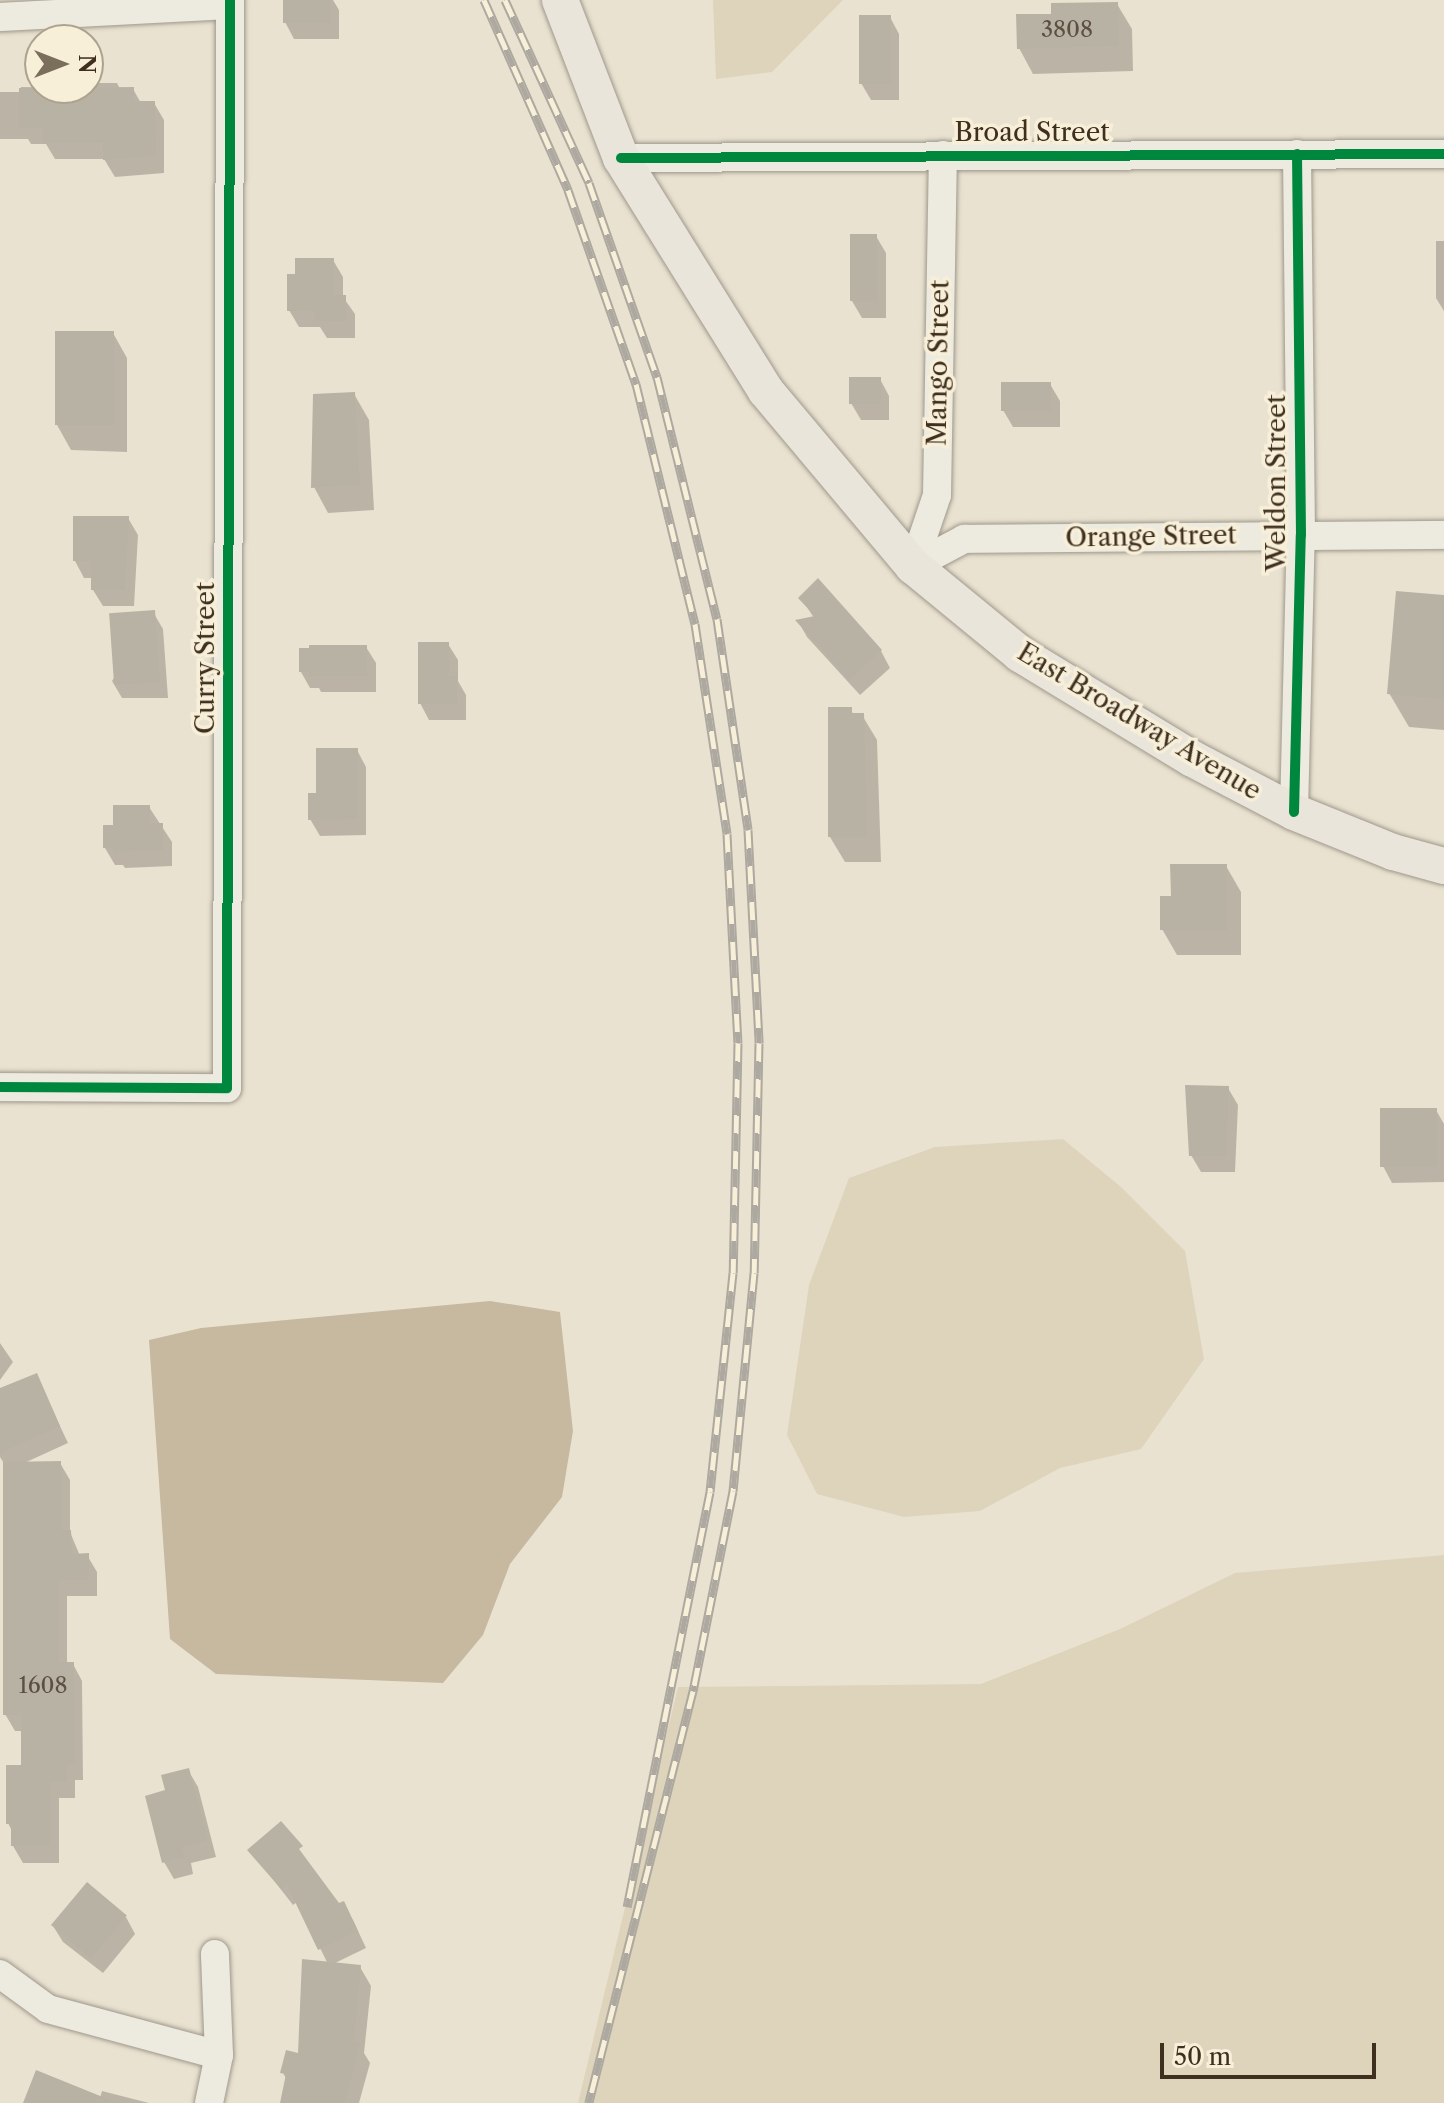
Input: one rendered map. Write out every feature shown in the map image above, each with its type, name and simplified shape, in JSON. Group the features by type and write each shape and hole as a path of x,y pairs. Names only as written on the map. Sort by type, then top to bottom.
{"main road":[{"name":"East Broadway Avenue","path":"560,0 621,158 766,391 913,566 1020,654 1191,758 1294,812 1393,852 1444,866"}],"street":[{"path":"0,17 230,2"},
{"name":"Curry Street","path":"0,1087 227,1088 230,2"},
{"name":"Weldon Street","path":"1294,812 1301,535 1297,154"},
{"name":"Broad Street","path":"621,158 1444,154"},
{"name":"Mango Street","path":"913,566 937,495 943,155"},
{"name":"Orange Street","path":"913,566 964,539 1444,535"},
{"path":"209,2103 219,2055 215,1954"},
{"path":"0,1974 48,2009 219,2055"}],"shaded area":[{"path":"713,0 843,0 772,72 716,79"},
{"path":"1063,1139 1121,1187 1185,1251 1204,1359 1141,1449 1060,1468 980,1511 904,1517 817,1494 787,1435 809,1285 849,1178 935,1147"},
{"path":"490,1301 560,1312 573,1431 562,1497 510,1564 483,1635 443,1683 216,1674 170,1639 149,1340 201,1328"},
{"path":"1444,1555 1444,2103 578,2103 678,1687 981,1684 1120,1629 1235,1573"}],"building":[{"path":"283,0 330,0 330,23 283,23"},
{"path":"1118,2 1119,46 1017,49 1016,14 1051,14 1051,3"},
{"path":"859,15 891,15 891,84 859,84"},
{"path":"104,87 134,87 134,101 155,101 156,156 103,160 103,143 43,143 43,128 19,128 19,88 24,88 24,104 104,104"},
{"path":"850,234 877,234 877,301 850,301"},
{"path":"295,258 334,258 334,295 346,295 346,321 315,321 315,311 287,311 287,274 295,274"},
{"path":"55,331 114,331 114,425 55,425"},
{"path":"849,377 881,377 881,404 849,404"},
{"path":"1001,382 1051,382 1051,411 1001,411"},
{"path":"355,392 360,485 311,488 313,394"},
{"path":"73,516 129,516 125,590 91,590 91,561 73,561"},
{"path":"818,578 882,650 849,680 795,620 815,616 798,598"},
{"path":"1396,591 1444,595 1444,699 1387,694"},
{"path":"155,610 160,682 114,685 109,613"},
{"path":"418,642 449,642 449,676 457,676 457,704 418,704"},
{"path":"309,645 367,645 367,676 309,676 309,672 299,672 299,648 309,648"},
{"path":"828,707 852,707 852,713 864,713 867,837 828,837"},
{"path":"316,748 358,748 358,819 308,820 308,793 316,793"},
{"path":"113,805 150,805 150,823 163,823 163,850 113,852 113,848 103,848 103,825 113,825"},
{"path":"1170,864 1227,864 1227,930 1160,930 1160,896 1171,896"},
{"path":"1185,1085 1229,1086 1226,1156 1189,1156"},
{"path":"1380,1108 1437,1108 1437,1167 1380,1167"},
{"path":"37,1373 60,1426 0,1453 0,1388"},
{"path":"61,1461 62,1530 71,1530 72,1554 89,1553 89,1580 59,1580 59,1662 74,1662 75,1764 67,1764 67,1782 50,1782 50,1846 11,1846 11,1824 6,1824 6,1765 21,1765 21,1715 3,1715 3,1462"},
{"path":"189,1768 208,1840 182,1847 185,1857 162,1863 145,1796 165,1790 161,1775"},
{"path":"281,1821 303,1846 299,1849 339,1903 344,1901 358,1931 318,1950 287,1885 282,1890 247,1850"},
{"path":"87,1882 127,1915 91,1958 51,1925"},
{"path":"302,1959 361,1965 354,2041 360,2042 345,2103 280,2103 286,2074 280,2073 286,2050 298,2053"},
{"path":"36,2070 115,2102 115,2103 23,2103"}],"railway":[{"path":"484,0 568,190 636,384 695,624 727,834 738,1043 733,1273 710,1492 627,1907"},
{"path":"505,0 589,183 657,377 717,619 748,830 759,1043 754,1273 733,1491 693,1691 589,2103"}],"cycle path":[{"path":"0,1087 227,1088 230,0"},
{"path":"1294,812 1301,535 1297,154"},
{"path":"621,158 1444,154"}]}
